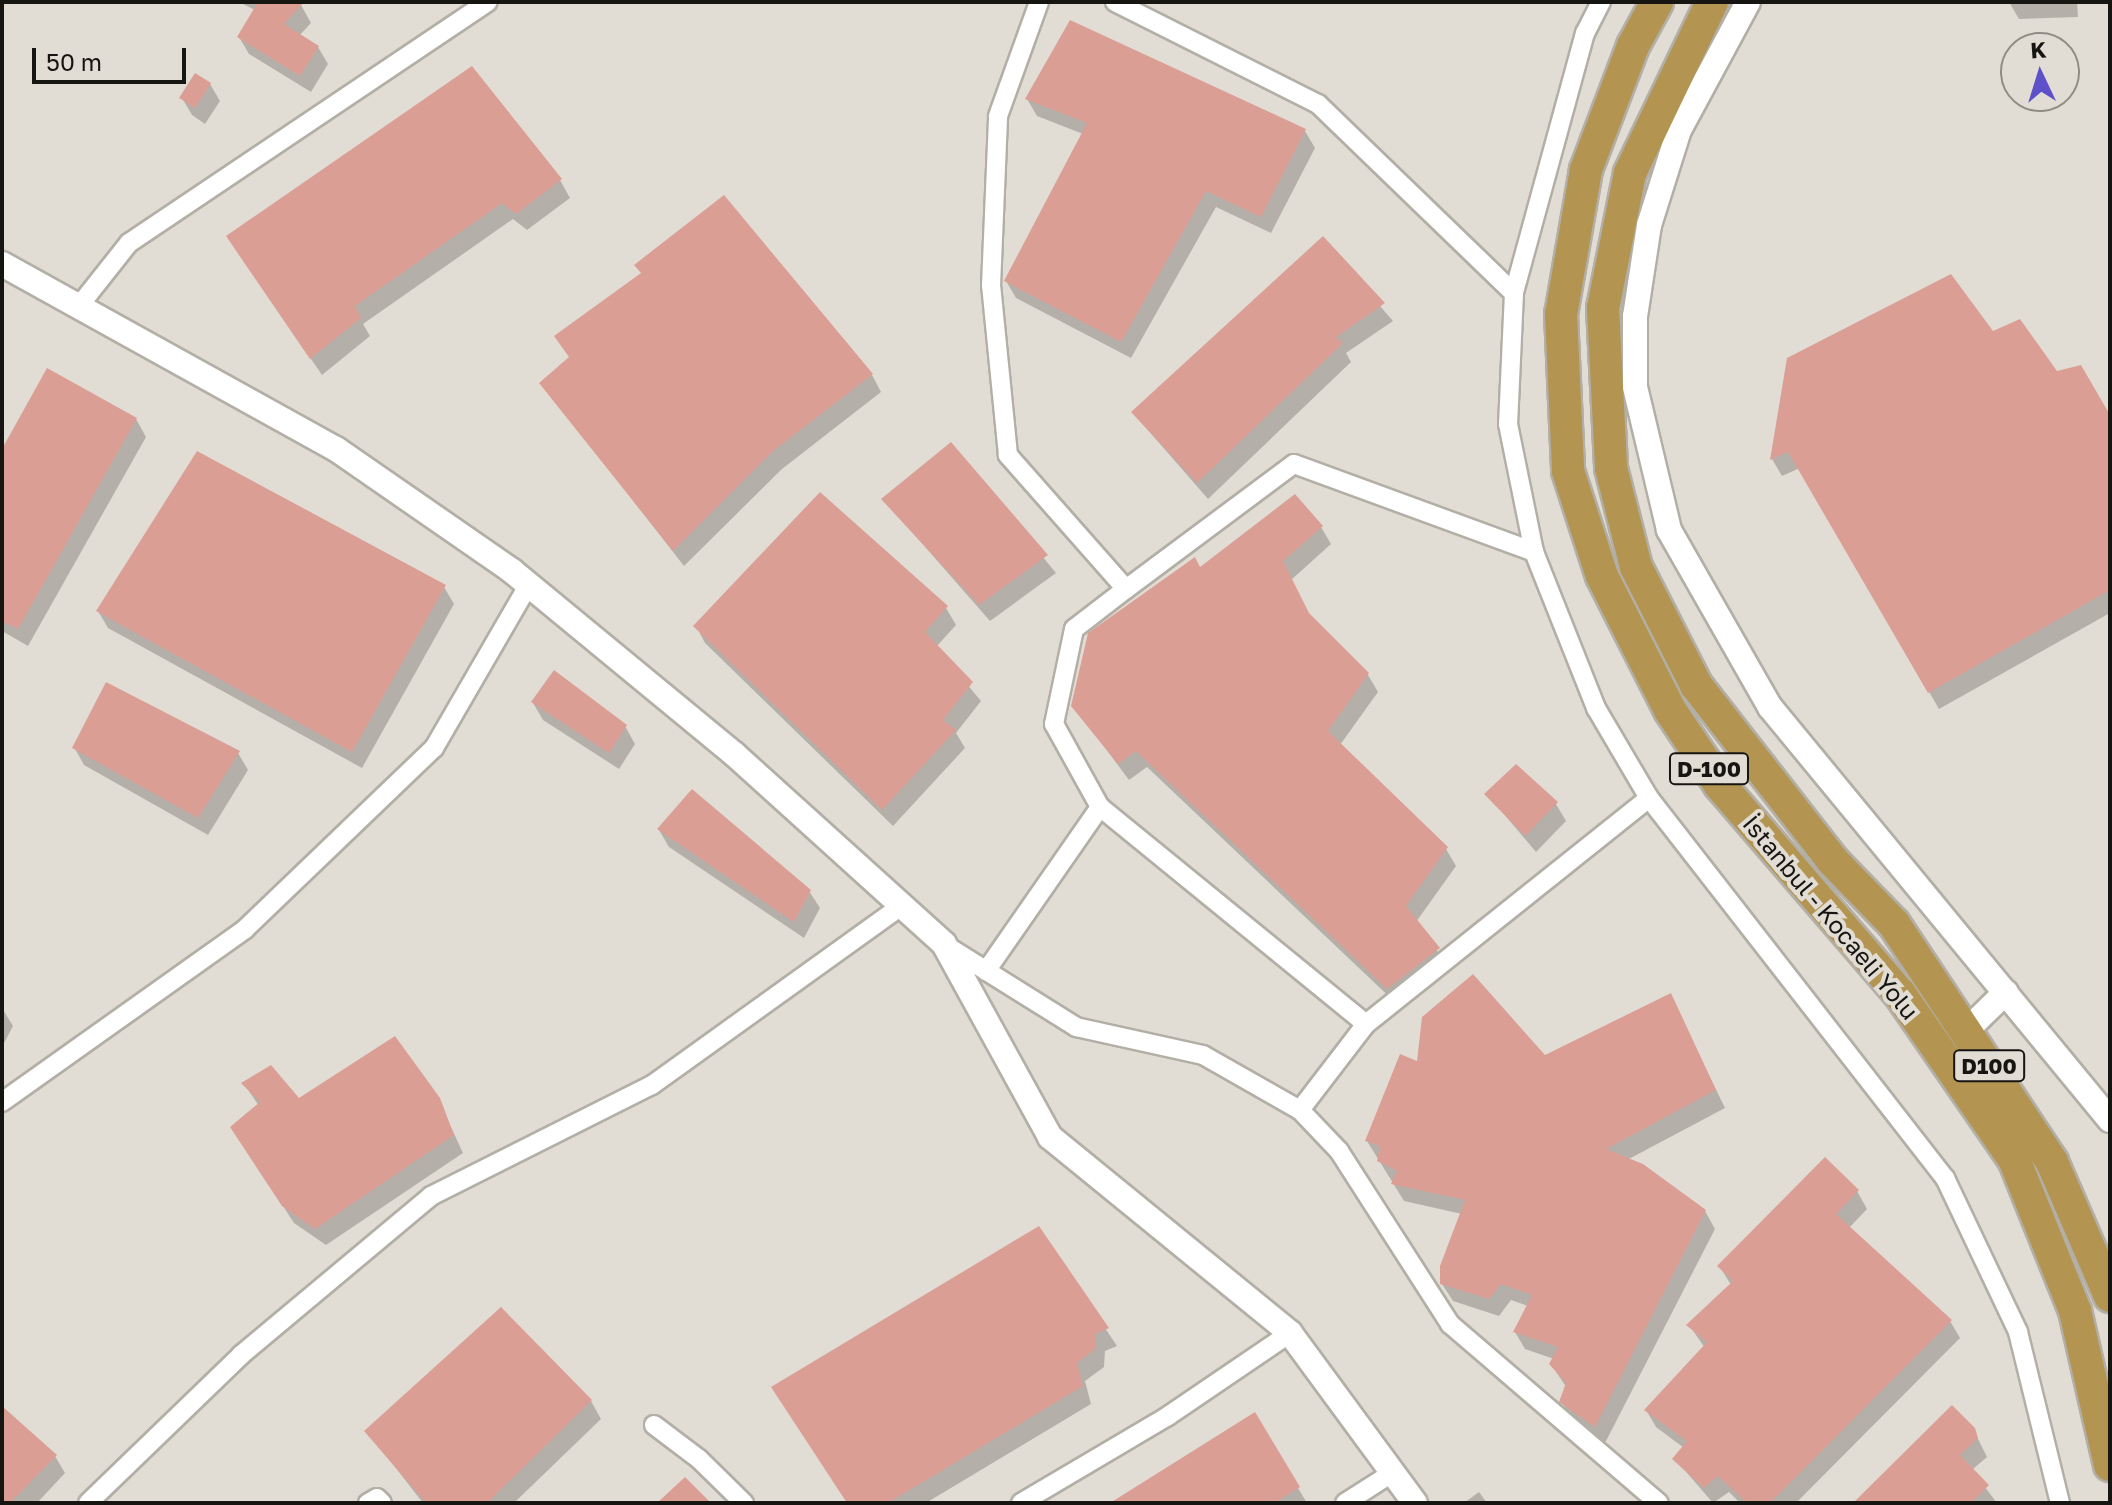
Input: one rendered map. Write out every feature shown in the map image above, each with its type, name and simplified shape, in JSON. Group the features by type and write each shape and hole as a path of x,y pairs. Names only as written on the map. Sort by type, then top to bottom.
{"highway":[{"name":"İstanbul - Kocaeli Yolu","path":"1657,2 1633,46 1586,170 1561,314 1568,471 1602,576 1670,710 1720,785 1900,994 2014,1159 2075,1311 2110,1465"},
{"name":"D-100","path":"1712,2 1630,173 1603,308 1611,468 1636,567 1696,685 1832,860"},
{"name":"D100","path":"1832,860 1894,924 2052,1162 2110,1296"}],"street":[{"path":"79,306 129,243 488,2"},
{"path":"1039,2 998,116 991,286 1008,455 1126,589"},
{"path":"1115,2 1318,104 1514,293"},
{"path":"1601,2 1585,33 1514,293 1508,424 1534,552 1596,708 1649,798 1945,1178 2018,1332 2060,1503"},
{"path":"1748,2 1679,130 1649,225 1635,316 1635,387 1669,530 1770,707 2110,1120"},
{"path":"2,264 336,449 529,584 734,754 944,944 1076,1027 1203,1055 1300,1110 1339,1151 1450,1324 1659,1503"},
{"path":"1366,1024 1100,807 1054,724 1074,629 1294,464 1534,552"},
{"path":"2,1102 245,929 434,748 529,584"},
{"path":"1300,1110 1366,1024 1649,798"},
{"path":"986,971 1100,807"},
{"path":"88,1503 241,1355 431,1196 652,1085 901,906"},
{"path":"944,944 1050,1137 1290,1333 1415,1503"},
{"path":"1965,1032 2006,992"},
{"path":"1021,1503 1168,1416 1290,1333"},
{"path":"654,1425 699,1459 744,1503"},
{"path":"1345,1503 1392,1473"},
{"path":"368,1503 377,1498 382,1503"}],"building":[{"path":"258,2 304,2 284,24 319,46 300,76 237,37"},
{"path":"1070,20 1306,129 1261,217 1206,191 1121,342 1004,281 1087,123 1025,99"},
{"path":"472,66 562,179 516,214 502,203 355,306 361,318 310,359 226,236"},
{"path":"195,73 211,83 195,108 179,98"},
{"path":"724,195 873,374 773,451 673,551 539,383 569,357 554,336 641,273 634,265"},
{"path":"1323,236 1385,303 1336,337 1343,343 1197,483 1131,412"},
{"path":"1951,274 1993,331 2020,319 2057,371 2081,365 2110,415 2110,590 1928,693 1788,452 1770,460 1787,358"},
{"path":"47,368 137,418 18,629 2,621 2,449"},
{"path":"951,442 1048,555 979,605 881,499"},
{"path":"197,451 446,585 352,752 96,611"},
{"path":"820,492 948,606 925,632 973,682 943,720 956,730 882,810 693,626"},
{"path":"1295,494 1323,526 1283,561 1309,613 1369,673 1328,731 1448,847 1406,906 1440,948 1387,989 1136,751 1118,764 1071,706 1088,633 1195,557 1200,567"},
{"path":"554,670 627,725 609,753 531,702"},
{"path":"106,682 240,751 198,818 72,748"},
{"path":"1516,764 1558,802 1525,836 1484,794"},
{"path":"692,789 811,890 794,922 657,829"},
{"path":"1473,974 1545,1055 1671,993 1716,1090 1606,1149 1643,1164 1706,1210 1595,1427 1559,1402 1566,1383 1549,1364 1558,1347 1513,1332 1532,1295 1501,1284 1489,1299 1440,1284 1440,1266 1465,1200 1391,1184 1397,1171 1377,1161 1380,1146 1365,1141 1400,1054 1417,1061 1422,1017"},
{"path":"395,1036 440,1098 454,1135 315,1229 282,1206 230,1127 260,1102 241,1083 271,1065 299,1098"},
{"path":"1825,1157 1859,1190 1836,1214 1952,1320 1770,1503 1747,1503 1718,1476 1704,1488 1672,1459 1687,1441 1644,1410 1707,1342 1686,1325 1733,1281 1717,1266"},
{"path":"1039,1226 1109,1328 1096,1334 1095,1349 1077,1363 1083,1386 888,1503 847,1503 771,1387"},
{"path":"501,1307 592,1400 487,1503 426,1503 364,1431"},
{"path":"1952,1405 1975,1428 1978,1438 1960,1455 1989,1485 1971,1503 1853,1503"},
{"path":"2,1406 57,1455 10,1503 2,1503"},
{"path":"1255,1412 1300,1487 1274,1503 1110,1503"},
{"path":"685,1477 711,1503 657,1503"}]}
